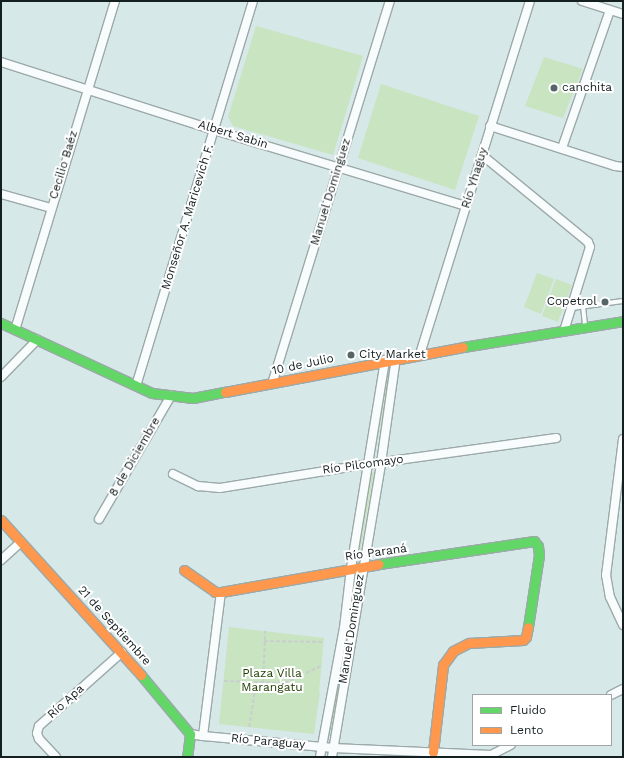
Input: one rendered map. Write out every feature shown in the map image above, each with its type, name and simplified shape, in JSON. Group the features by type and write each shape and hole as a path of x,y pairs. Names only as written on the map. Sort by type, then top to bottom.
{"street":[{"name":"Cecilio Baéz","path":"15,330 115,1"},
{"name":"Monseñor A. Maricevich F.","path":"136,386 253,1"},
{"name":"Manuel Dominguez","path":"272,384 390,1"},
{"name":"Río Yhaguy","path":"420,354 530,1"},
{"path":"582,1 623,14"},
{"path":"562,148 610,10"},
{"name":"Albert Sabin","path":"1,62 214,130 466,206"},
{"path":"490,126 615,166 623,167"},
{"path":"482,155 588,242 590,247 564,331"},
{"path":"1,194 51,208"},
{"name":"10 de Julio","path":"1,324 152,393 193,398 272,384 396,358 623,321"},
{"path":"1,377 37,340"},
{"name":"Manuel Dominguez","path":"332,757 362,568 381,463 396,358"},
{"name":"Manuel Dominguez","path":"320,757 344,628 351,568 385,360"},
{"name":"8 de Diciembre","path":"99,519 171,396"},
{"name":"Río Pilcomayo","path":"173,474 198,486 220,488 369,464 556,438"},
{"path":"623,439 614,526 606,575 610,597 623,625"},
{"name":"21 de Septiembre","path":"1,520 122,652 190,734"},
{"path":"614,526 623,525"},
{"name":"Río Paraná","path":"221,592 351,568 362,568 534,541 538,546 539,555 526,637 522,640 469,643 453,651 443,664 433,752"},
{"path":"1,560 21,542"},
{"path":"184,570 215,592 221,592 203,736"},
{"name":"Río Apa","path":"56,757 39,739 37,733 39,726 122,652"},
{"path":"612,694 623,689"},
{"path":"187,757 190,734"},
{"name":"Río Paraguay","path":"190,734 333,748 491,756 509,746"}],"lane":[{"path":"571,308 623,301"},
{"path":"583,306 586,327"}],"path":[{"path":"263,682 265,631"},
{"path":"264,641 324,642"},
{"path":"224,681 284,683 321,666"},
{"path":"249,727 256,682"}],"green space":[{"path":"256,26 363,56 333,155 233,126 228,117"},
{"name":"canchita","path":"544,57 583,69 563,118 525,106"},
{"path":"381,84 479,116 455,190 358,158"},
{"path":"537,273 554,279 541,314 524,307"},
{"path":"556,279 572,285 558,322 542,316"},
{"path":"388,371 390,372 376,453 376,452"},
{"path":"372,472 374,473 359,559 358,558"},
{"path":"356,578 331,736 329,736 354,579"},
{"name":"Plaza Villa Marangatu","path":"229,627 324,638 320,692 314,734 219,724"}],"traffic: fast":[{"path":"463,347 623,321"},
{"path":"1,323 152,393 193,398 225,392"},
{"path":"379,564 534,541 538,546 539,555 528,627"},
{"path":"141,675 190,734 187,757"}],"traffic: slow":[{"path":"225,392 463,347"},
{"path":"1,520 141,675"},
{"path":"184,570 215,592 221,592 379,564"},
{"path":"433,752 443,665 453,651 469,643 523,640 526,637 528,627"}],"place":[{"name":"canchita","path":"554,88"},
{"name":"Copetrol","path":"605,302"},
{"name":"City Market","path":"351,355"}]}
